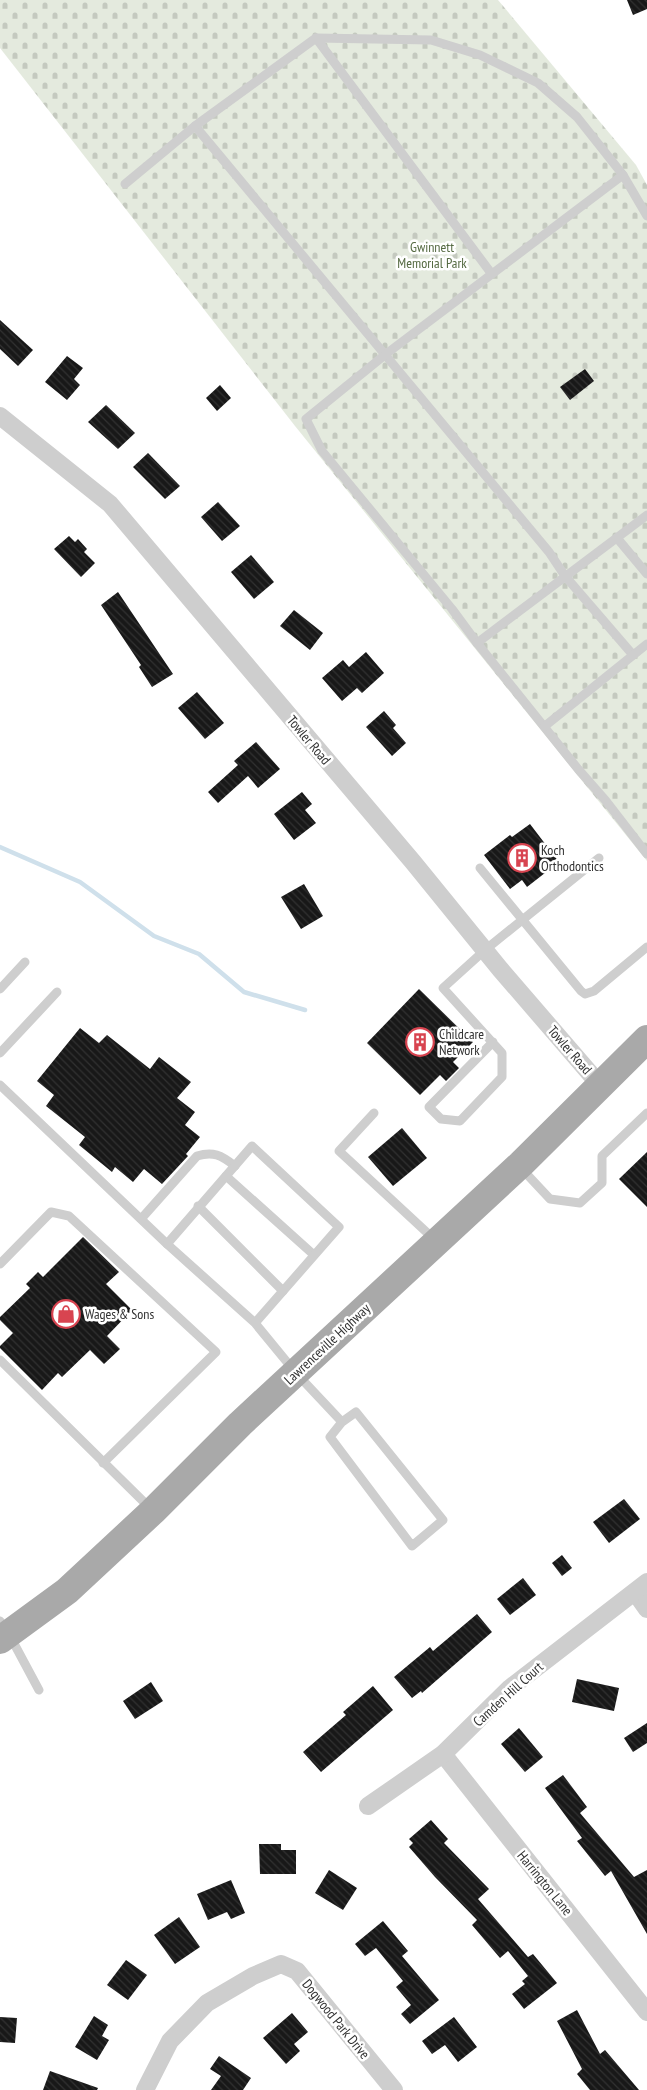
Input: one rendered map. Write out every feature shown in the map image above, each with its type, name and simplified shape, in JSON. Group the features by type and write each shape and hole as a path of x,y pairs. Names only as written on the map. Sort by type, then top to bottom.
{"main road":[{"name":"Lawrenceville Highway","path":"3,1632 67,1591 153,1511 240,1424 519,1166 647,1039"}],"street":[{"name":"Towler Road","path":"0,416 110,504 484,950 600,1085"},
{"path":"641,1587 647,1609"},
{"name":"Camden Hill Court","path":"368,1806 443,1754 510,1688 641,1587"},
{"name":"Harrington Lane","path":"443,1754 647,2012"},
{"name":"Dogwood Park Drive","path":"145,2090 170,2041 207,2002 252,1976 281,1964 297,1971 394,2090"}],"lane":[{"path":"316,38 491,273"},
{"path":"125,184 195,126 316,38 431,40 480,55 538,83 577,117 623,175 647,216"},
{"path":"195,126 549,552 565,576 633,655"},
{"path":"623,175 491,273 306,419 322,451 452,609 647,854"},
{"path":"478,643 647,515"},
{"path":"617,538 647,574"},
{"path":"545,726 647,644"},
{"path":"494,1042 430,1107 441,1119 460,1121 502,1077 502,1053 494,1042 443,988 484,950 599,858"},
{"path":"480,868 585,994 594,992 647,947"},
{"path":"0,989 25,962"},
{"path":"0,1053 57,992"},
{"path":"0,1085 167,1244 255,1322 296,1373 342,1422"},
{"path":"374,1113 339,1151 437,1242"},
{"path":"519,1166 550,1198 580,1203 602,1183 602,1156 647,1113"},
{"path":"167,1244 252,1146 339,1227 255,1322"},
{"path":"141,1219 197,1156 208,1153 216,1154 234,1166"},
{"path":"226,1176 314,1255"},
{"path":"198,1206 283,1291"},
{"path":"0,1264 51,1212 69,1216 216,1352 103,1463"},
{"path":"0,1360 153,1511"},
{"path":"356,1412 443,1520 412,1546 330,1437 342,1422 356,1412"},
{"path":"3,1632 39,1690"}],"green space":[{"name":"Gwinnett Memorial Park","path":"0,0 498,0 636,165 647,185 647,861 295,426 0,48"}],"building":[{"path":"627,0 647,0 647,9 633,15"},
{"path":"0,320 33,350 18,366 0,349"},
{"path":"67,356 83,368 74,379 80,385 67,400 45,382"},
{"path":"585,369 594,381 570,400 560,387"},
{"path":"220,385 231,398 217,411 206,398"},
{"path":"106,405 135,433 118,449 88,422"},
{"path":"148,453 180,486 165,499 133,467"},
{"path":"218,502 240,526 222,541 201,517"},
{"path":"69,536 75,542 78,539 87,549 84,552 95,563 81,577 54,549"},
{"path":"251,555 274,582 254,599 231,572"},
{"path":"118,592 173,674 152,687 139,667 141,665 101,605"},
{"path":"294,610 323,633 310,650 280,626"},
{"path":"366,652 384,673 362,693 357,688 342,701 322,678 343,660 349,667"},
{"path":"197,692 224,723 205,739 178,708"},
{"path":"384,711 396,725 393,728 406,743 392,756 366,727"},
{"path":"256,742 280,769 258,788 248,776 218,803 208,792 238,765 234,761"},
{"path":"302,792 312,804 305,810 316,823 294,840 274,814"},
{"name":"Koch Orthodontics","path":"530,824 559,862 527,887 522,880 510,889 484,855 510,835 512,837"},
{"path":"304,884 323,916 301,929 281,897"},
{"name":"Childcare Network","path":"419,989 473,1042 453,1062 459,1068 446,1081 440,1075 420,1095 367,1043"},
{"path":"80,1028 99,1043 107,1035 150,1069 159,1057 191,1082 177,1098 195,1112 185,1125 200,1137 186,1154 188,1156 162,1184 144,1169 133,1182 115,1167 112,1172 79,1145 85,1137 46,1106 54,1095 37,1081"},
{"path":"402,1128 427,1158 393,1186 368,1157"},
{"path":"647,1152 647,1207 619,1179"},
{"name":"Wages & Sons","path":"83,1237 119,1272 106,1284 132,1310 107,1336 120,1349 104,1364 90,1350 62,1377 58,1373 42,1390 0,1348 13,1333 0,1320 0,1317 30,1288 26,1284 38,1272 43,1277"},
{"path":"624,1499 640,1519 609,1543 593,1522"},
{"path":"562,1555 572,1568 562,1576 552,1563"},
{"path":"523,1578 536,1595 510,1615 497,1599"},
{"path":"477,1614 492,1632 422,1693 421,1691 412,1698 394,1677 430,1647 433,1651"},
{"path":"577,1679 619,1688 614,1711 572,1702"},
{"path":"151,1682 163,1701 135,1719 123,1701"},
{"path":"373,1686 393,1710 321,1772 303,1752 346,1715 343,1712"},
{"path":"647,1723 647,1743 633,1752 624,1738"},
{"path":"519,1728 543,1757 525,1772 501,1744"},
{"path":"563,1775 587,1807 580,1813 634,1877 647,1870 647,1934 611,1871 605,1876 577,1841 582,1838 545,1788"},
{"path":"431,1820 448,1839 444,1843 489,1889 478,1899 528,1957 533,1954 557,1983 524,2009 512,1994 525,1984 522,1981 528,1976 508,1951 500,1958 472,1925 477,1920 409,1847 413,1843 409,1839"},
{"path":"259,1844 281,1844 281,1850 296,1850 296,1874 260,1874"},
{"path":"329,1870 357,1888 343,1910 315,1893"},
{"path":"231,1880 245,1913 231,1919 227,1912 208,1920 197,1894"},
{"path":"179,1917 200,1947 175,1964 154,1935"},
{"path":"383,1921 408,1951 402,1956 439,2000 410,2024 401,2014 411,2005 396,1987 403,1981 376,1948 365,1956 355,1944"},
{"path":"126,1960 147,1975 128,2000 107,1985"},
{"path":"577,2010 600,2054 605,2050 639,2090 590,2090 577,2074 582,2069 557,2021"},
{"path":"292,2013 308,2032 294,2044 300,2051 286,2064 263,2038"},
{"path":"94,2016 108,2025 102,2036 109,2040 97,2060 75,2047"},
{"path":"0,2017 17,2018 15,2043 0,2042"},
{"path":"454,2017 477,2047 458,2062 445,2045 432,2054 422,2041"},
{"path":"219,2056 251,2078 243,2090 211,2090 221,2076 210,2069"},
{"path":"50,2071 98,2088 97,2090 43,2090"}],"waterway":[{"path":"0,847 80,882 154,936 199,954 244,992 305,1010"}],"place":[{"name":"Koch Orthodontics","path":"522,858"},
{"name":"Childcare Network","path":"420,1042"},
{"name":"Wages & Sons","path":"66,1314"}]}
